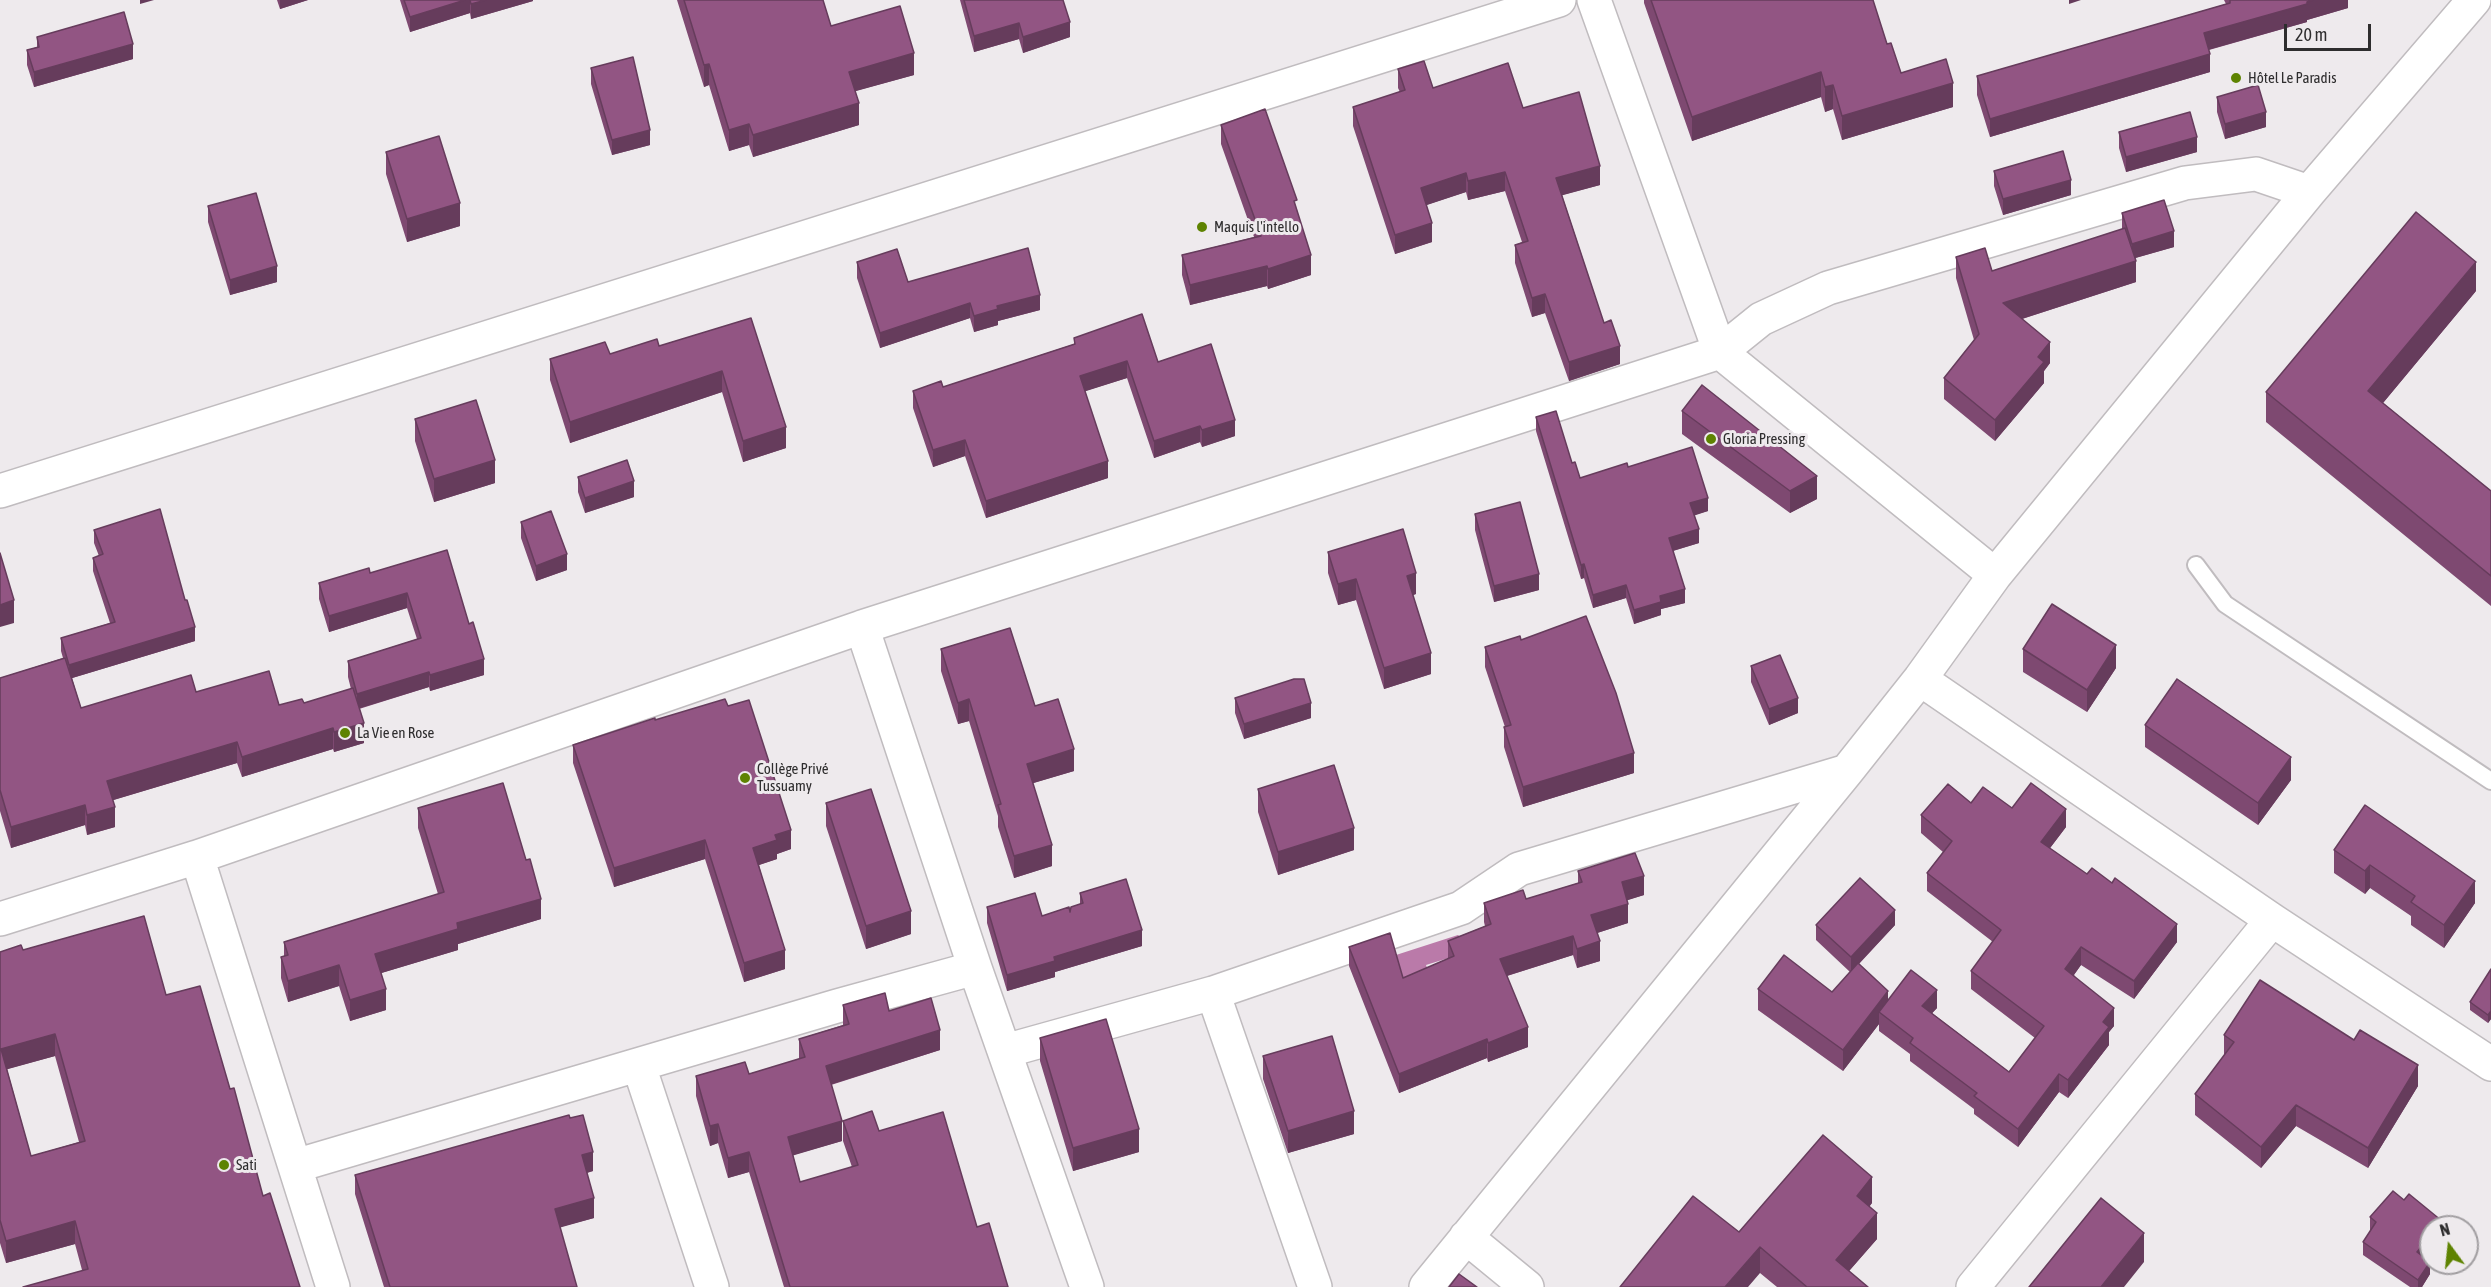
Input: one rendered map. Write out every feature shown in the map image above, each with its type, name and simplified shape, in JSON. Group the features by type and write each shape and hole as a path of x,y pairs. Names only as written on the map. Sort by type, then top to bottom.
{"street":[{"path":"0,491 1559,0"},
{"path":"1594,0 1720,352 1995,575"},
{"path":"1426,1287 1847,771 1920,679 1995,575 2309,192 2474,0"},
{"path":"0,919 197,856 862,627 1720,352 1761,319 1828,288 2185,183 2256,174 2309,192"},
{"path":"862,627 975,968 1087,1287"},
{"path":"1920,679 2272,920 2491,1064"},
{"path":"1005,1051 1213,993 1461,908 1492,889 1519,868 1847,771"},
{"path":"197,856 333,1287"},
{"path":"1973,1287 2272,920"},
{"path":"295,1166 837,1006 975,968"},
{"path":"1213,993 1315,1287"},
{"path":"639,1066 712,1287"},
{"path":"1466,1237 1527,1287"}],"lane":[{"path":"2196,565 2225,604 2491,781"}],"shaded area":[{"path":"1458,935 1470,944 1455,956 1426,965 1433,983 1407,991 1396,955"}],"building":[{"path":"404,0 465,0 410,17"},
{"path":"470,0 486,0 471,4"},
{"path":"684,0 823,0 831,26 900,6 914,53 849,72 859,103 753,135 749,124 729,130 709,64 704,65"},
{"path":"964,0 1063,0 1070,22 1023,37 1019,23 974,36"},
{"path":"1651,0 1873,0 1887,44 1891,43 1901,73 1946,59 1953,83 1842,116 1833,85 1825,87 1821,72 1692,117"},
{"path":"2230,0 2313,0 2307,4 2204,33 2210,54 1990,119 1977,76 2230,3"},
{"path":"124,12 133,44 34,72 27,50 39,47 37,37"},
{"path":"633,57 650,130 612,140 591,68"},
{"path":"1424,61 1433,88 1508,63 1523,108 1579,92 1600,166 1556,178 1604,323 1611,320 1620,346 1569,362 1545,294 1532,298 1515,245 1528,241 1505,172 1468,181 1466,173 1421,188 1432,223 1395,235 1353,107 1405,90 1398,69"},
{"path":"2258,85 2266,112 2225,124 2217,97"},
{"path":"1265,109 1297,200 1294,201 1311,255 1268,269 1267,266 1190,285 1182,255 1261,236 1221,125"},
{"path":"2190,112 2197,137 2126,157 2119,132"},
{"path":"439,136 460,203 407,219 386,152"},
{"path":"2063,151 2071,180 2003,199 1994,171"},
{"path":"256,193 277,266 230,280 208,206"},
{"path":"2164,200 2174,231 2132,244 2122,213"},
{"path":"2416,212 2476,262 2368,391 2491,491 2491,576 2266,392"},
{"path":"2125,228 2136,261 2003,303 2050,342 2038,357 2044,362 1995,420 1944,378 1979,334 1956,257 1985,248 1992,271"},
{"path":"1028,248 1040,295 997,306 998,309 974,316 970,303 880,333 857,262 897,249 908,282"},
{"path":"1142,314 1158,362 1211,344 1235,420 1202,430 1200,426 1154,441 1127,361 1080,376 1108,461 986,501 965,440 933,450 913,391 941,381 943,387 1075,344 1074,338"},
{"path":"751,318 786,427 743,441 722,371 570,422 550,359 605,342 610,354 657,339 659,346"},
{"path":"1702,385 1817,476 1790,491 1682,411"},
{"path":"476,400 495,460 434,479 415,419"},
{"path":"1556,411 1572,463 1575,462 1580,478 1627,463 1628,467 1692,447 1708,498 1690,503 1699,529 1669,538 1685,589 1660,596 1661,602 1634,610 1626,585 1593,595 1584,564 1581,565 1536,417"},
{"path":"627,460 634,481 585,498 578,477"},
{"path":"1520,502 1539,574 1494,586 1475,514"},
{"path":"160,509 185,600 187,600 195,627 69,665 61,638 115,622 93,558 103,554 94,530"},
{"path":"551,511 567,554 536,566 521,522"},
{"path":"1403,529 1416,573 1407,576 1431,653 1384,668 1356,579 1338,584 1328,552"},
{"path":"447,550 469,624 473,622 484,659 430,675 429,672 357,694 348,661 421,638 407,593 329,616 319,583 369,568 370,573"},
{"path":"0,553 14,600 0,605"},
{"path":"2052,604 2116,645 2087,690 2023,649"},
{"path":"1586,616 1616,693 1634,753 1523,787 1504,727 1511,725 1485,647 1520,636 1521,640"},
{"path":"1010,628 1035,706 1058,699 1074,749 1027,764 1052,845 1014,856 998,805 1001,804 969,699 958,703 941,649"},
{"path":"1780,655 1798,698 1769,709 1751,666"},
{"path":"65,658 81,708 191,675 196,692 269,671 279,705 302,699 304,703 353,688 364,723 334,732 333,728 242,757 237,742 107,781 115,807 87,815 85,805 11,827 0,790 0,678"},
{"path":"1294,679 1304,679 1311,703 1244,724 1235,698"},
{"path":"2177,679 2291,757 2258,803 2145,725"},
{"path":"725,699 728,706 749,700 791,830 775,835 777,840 753,848 785,950 744,963 705,840 614,868 573,745 655,718 655,720"},
{"path":"1334,765 1354,828 1278,852 1258,789"},
{"path":"503,783 526,860 530,859 541,899 457,923 458,929 375,954 386,989 350,1000 339,965 288,981 281,957 288,955 284,942 444,892 418,808"},
{"path":"2031,783 2066,809 2041,842 2087,874 2092,868 2112,883 2115,878 2177,924 2134,981 2081,947 2065,969 2114,1008 2103,1022 2109,1027 2068,1080 2059,1074 2018,1129 1974,1096 1977,1093 1910,1043 1913,1038 1879,1012 1911,970 1937,990 1922,1006 2009,1072 2044,1026 1971,971 2001,930 1927,873 1952,841 1921,815 1948,784 1971,803 1983,787 2012,808"},
{"path":"871,789 911,911 866,926 826,803"},
{"path":"2365,805 2475,881 2444,925 2411,902 2415,896 2370,865 2365,871 2334,850"},
{"path":"1635,853 1644,876 1622,882 1628,904 1591,915 1600,941 1577,949 1573,936 1500,959 1528,1027 1488,1043 1487,1039 1399,1074 1349,947 1390,933 1403,978 1454,956 1448,941 1491,924 1484,903 1523,890 1526,899 1582,882 1578,871"},
{"path":"1860,878 1895,910 1851,957 1816,925"},
{"path":"1126,879 1142,930 1054,957 1055,961 1007,975 987,907 1035,893 1042,916 1069,907 1070,912 1071,907 1083,903 1080,893"},
{"path":"144,916 166,995 200,986 230,1089 234,1088 263,1196 270,1193 300,1287 23,1287 88,1269 75,1221 6,1241 0,1220 0,952 21,945 23,950","holes":["55,1034 85,1141 31,1156 1,1049"]},
{"path":"1784,955 1832,992 1858,963 1888,991 1843,1050 1758,989"},
{"path":"2491,969 2491,1011 2488,1015 2470,1002"},
{"path":"2260,980 2354,1040 2360,1030 2418,1065 2368,1148 2296,1105 2261,1147 2195,1094 2234,1042 2224,1035"},
{"path":"885,993 889,1011 931,998 940,1030 826,1066 842,1121 788,1137 800,1182 858,1165 843,1121 872,1111 879,1131 943,1112 977,1227 989,1223 1008,1287 790,1287 749,1152 728,1158 718,1124 710,1126 696,1076 745,1062 749,1074 805,1057 799,1039 849,1024 843,1005"},
{"path":"1106,1019 1139,1129 1073,1148 1040,1038"},
{"path":"1332,1036 1354,1111 1288,1131 1263,1056"},
{"path":"569,1115 570,1118 583,1115 593,1152 582,1155 594,1198 555,1209 577,1287 390,1287 355,1175"},
{"path":"1823,1135 1872,1177 1857,1196 1877,1213 1836,1260 1868,1287 1807,1287 1760,1247 1725,1287 1620,1287 1693,1196 1739,1232"},
{"path":"2393,1191 2404,1200 2409,1194 2435,1215 2419,1215 2419,1250 2417,1252 2419,1254 2419,1275 2421,1275 2418,1280 2363,1242 2376,1222 2370,1217"},
{"path":"2101,1198 2144,1233 2101,1287 2029,1287"},
{"path":"1459,1274 1477,1287 1449,1287"}],"place":[{"name":"Hôtel Le Paradis","path":"2236,78"},
{"name":"Maquis l'intello","path":"1202,227"},
{"name":"Gloria Pressing","path":"1711,439"},
{"name":"La Vie en Rose","path":"345,733"},
{"name":"Collège Privé Tussuamy","path":"745,778"},
{"name":"Sati","path":"224,1165"}]}
